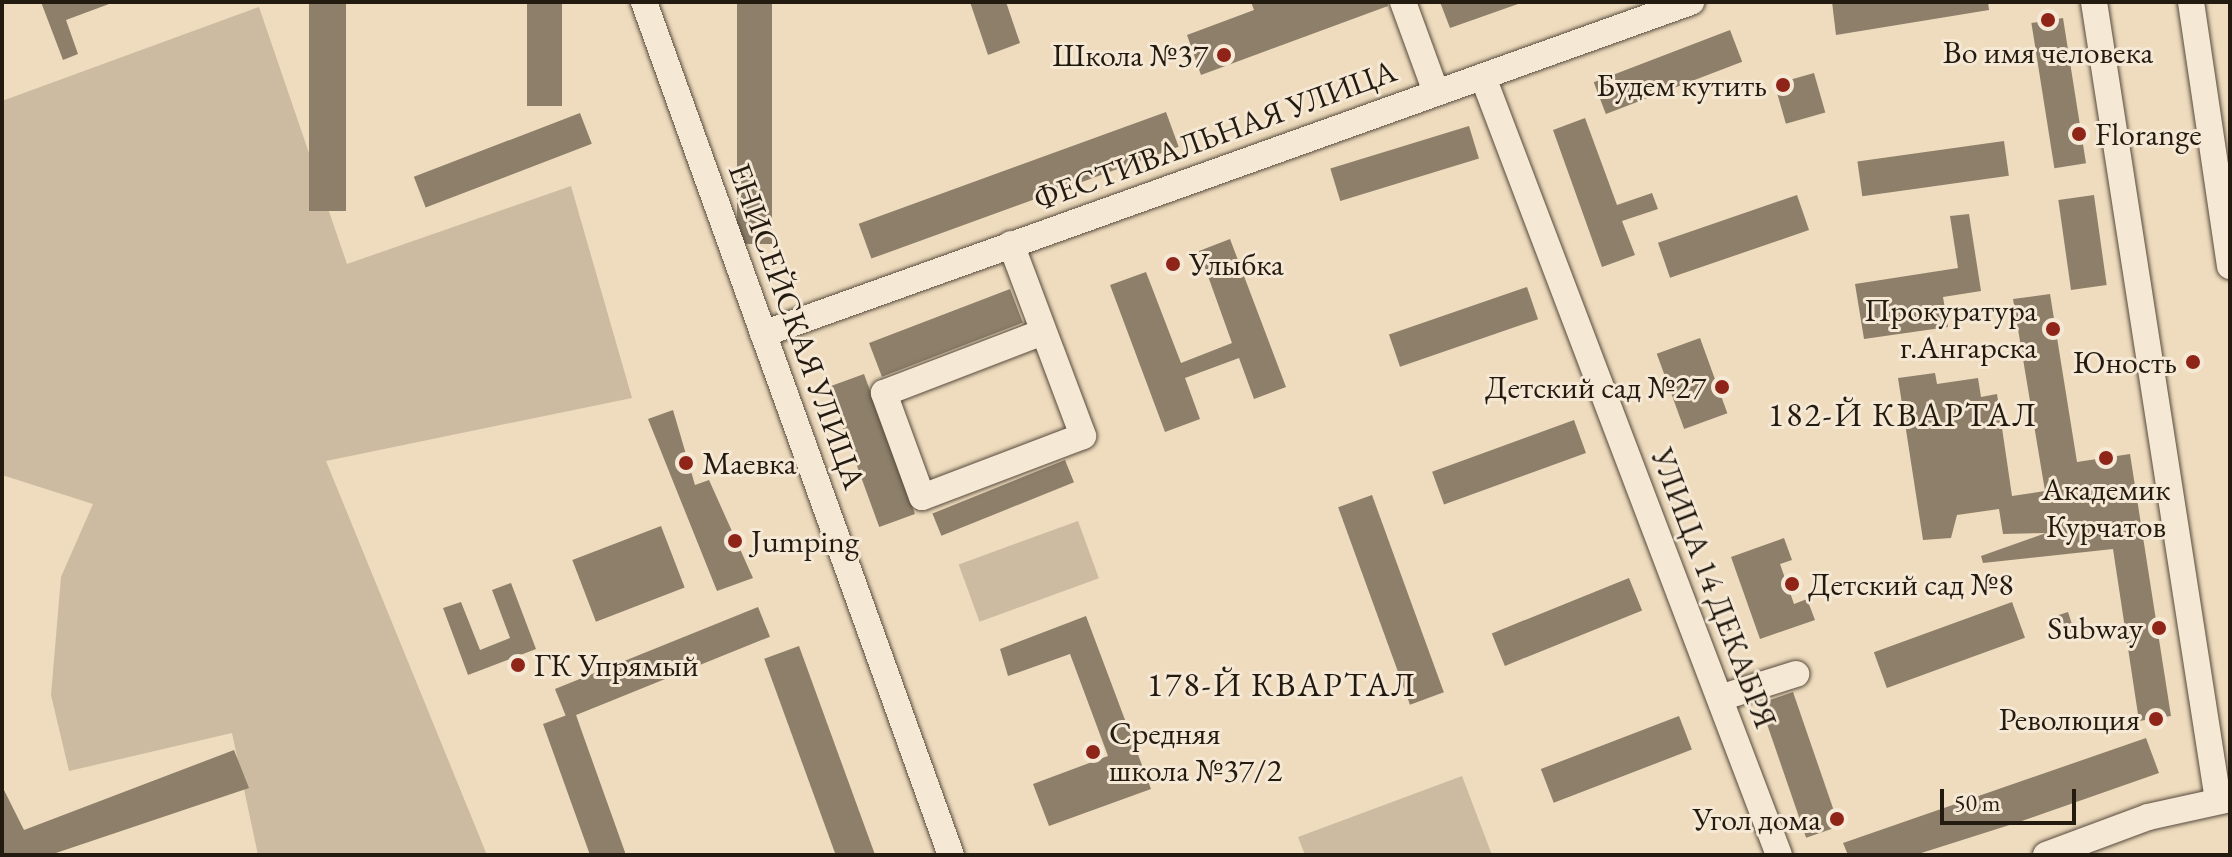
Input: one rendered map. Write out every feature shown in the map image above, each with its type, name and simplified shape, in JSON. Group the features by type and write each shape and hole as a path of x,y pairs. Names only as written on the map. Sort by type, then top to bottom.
{"street":[{"name":"ЕНИСЕЙСКАЯ УЛИЦА","path":"644,2 951,855"},
{"path":"1403,2 1436,92"},
{"name":"ФЕСТИВАЛЬНАЯ УЛИЦА","path":"763,334 1691,2"},
{"path":"2046,855 2224,799 2094,2"},
{"path":"2191,2 2222,151 2230,266"},
{"name":"УЛИЦА 14 ДЕКАБРЯ","path":"1483,77 1779,855"},
{"path":"1011,244 1083,436 922,497 884,393 1043,332"},
{"path":"1720,698 1796,674"}],"shaded area":[{"path":"259,7 347,264 571,186 632,398 326,461 487,855 258,855 232,733 69,771 51,695 61,577 93,504 2,475 2,101"},
{"path":"1078,521 1099,578 980,622 959,564"},
{"path":"1462,776 1492,855 1305,855 1298,837"}],"building":[{"path":"41,2 109,4 66,20 78,54 63,60"},
{"path":"309,2 346,2 346,211 309,211"},
{"path":"527,2 562,2 562,106 527,106"},
{"path":"737,2 772,2 772,244 737,244"},
{"path":"970,2 1006,2 1020,43 988,55"},
{"name":"Школа №37","path":"1251,2 1387,2 1388,6 1201,75 1187,35 1254,10"},
{"path":"1440,2 1518,2 1518,4 1450,28"},
{"path":"1832,2 1988,2 1989,10 1836,35"},
{"path":"2063,18 2086,163 2054,168 2031,23"},
{"path":"1730,30 1742,62 1606,114 1594,82"},
{"path":"1814,73 1825,112 1786,124 1775,84"},
{"path":"1166,112 1179,147 871,259 859,224"},
{"path":"580,113 592,144 426,208 414,177"},
{"path":"1585,118 1617,205 1652,193 1658,209 1622,221 1635,255 1602,267 1553,130"},
{"path":"1469,126 1479,159 1340,201 1330,168"},
{"path":"2004,141 2009,176 1862,196 1857,162"},
{"path":"1797,195 1809,230 1670,278 1658,243"},
{"path":"2094,195 2107,285 2071,290 2058,200"},
{"path":"1969,214 1981,291 1943,297 1948,327 1864,339 1855,284 1958,268 1950,216"},
{"path":"1230,239 1286,387 1254,399 1239,358 1185,378 1200,419 1165,432 1110,285 1146,272 1181,363 1232,343 1199,251"},
{"path":"1527,287 1538,319 1400,367 1389,335"},
{"path":"1010,289 1023,323 882,377 869,343"},
{"path":"2050,294 2077,462 2130,454 2171,716 2139,721 2113,549 1983,563 1981,556 2046,533 2003,534 1999,509 1957,515 1951,538 1923,540 1898,378 1935,373 1937,384 1978,378 1981,397 1997,394 2012,496 2045,491 2013,299"},
{"path":"1700,338 1727,413 1684,429 1657,354"},
{"path":"864,374 915,514 879,527 828,387"},
{"path":"673,410 695,485 709,480 753,578 717,591 648,419"},
{"path":"1574,420 1586,453 1444,505 1432,472"},
{"path":"1065,460 1074,482 941,536 932,514"},
{"path":"1372,495 1444,692 1410,705 1338,507"},
{"path":"661,526 685,588 596,622 572,560"},
{"path":"1784,538 1792,560 1780,564 1794,604 1807,599 1815,620 1760,639 1731,557"},
{"path":"1629,578 1642,610 1505,666 1492,633"},
{"path":"511,583 536,649 468,675 443,608 461,602 480,650 510,638 492,590"},
{"path":"2012,602 2025,638 1887,688 1874,652"},
{"path":"758,607 770,637 567,719 555,689"},
{"path":"2068,612 2074,631 2058,636 2052,617"},
{"name":"Средняя школа №37/2","path":"1086,616 1151,789 1049,826 1033,784 1108,756 1070,654 1008,676 1000,649"},
{"path":"799,646 875,855 836,855 764,659"},
{"path":"1793,692 1839,826 1806,838 1760,703"},
{"path":"575,712 626,855 590,855 543,724"},
{"path":"1679,716 1692,750 1554,803 1541,769"},
{"path":"2146,738 2159,773 2019,822 1915,855 1848,855 1843,843"},
{"path":"234,750 249,788 50,855 2,855 2,786 24,830"}],"place":[{"name":"Во имя человека","path":"2048,20"},
{"name":"Школа №37","path":"1224,55"},
{"name":"Будем кутить","path":"1783,85"},
{"name":"Florange","path":"2079,134"},
{"name":"Улыбка","path":"1173,264"},
{"name":"Прокуратура г.Ангарска","path":"2053,329"},
{"name":"Юность","path":"2193,362"},
{"name":"Детский сад №27","path":"1722,387"},
{"name":"Академик Курчатов","path":"2106,458"},
{"name":"Маевка","path":"686,463"},
{"name":"Jumping","path":"735,541"},
{"name":"Детский сад №8","path":"1792,584"},
{"name":"Subway","path":"2159,628"},
{"name":"ГК Упрямый","path":"518,665"},
{"name":"Революция","path":"2156,719"},
{"name":"Средняя школа №37/2","path":"1093,752"},
{"name":"Угол дома","path":"1837,819"}],"district":[{"name":"182-Й КВАРТАЛ","path":"1903,415"},
{"name":"178-Й КВАРТАЛ","path":"1282,685"}]}
